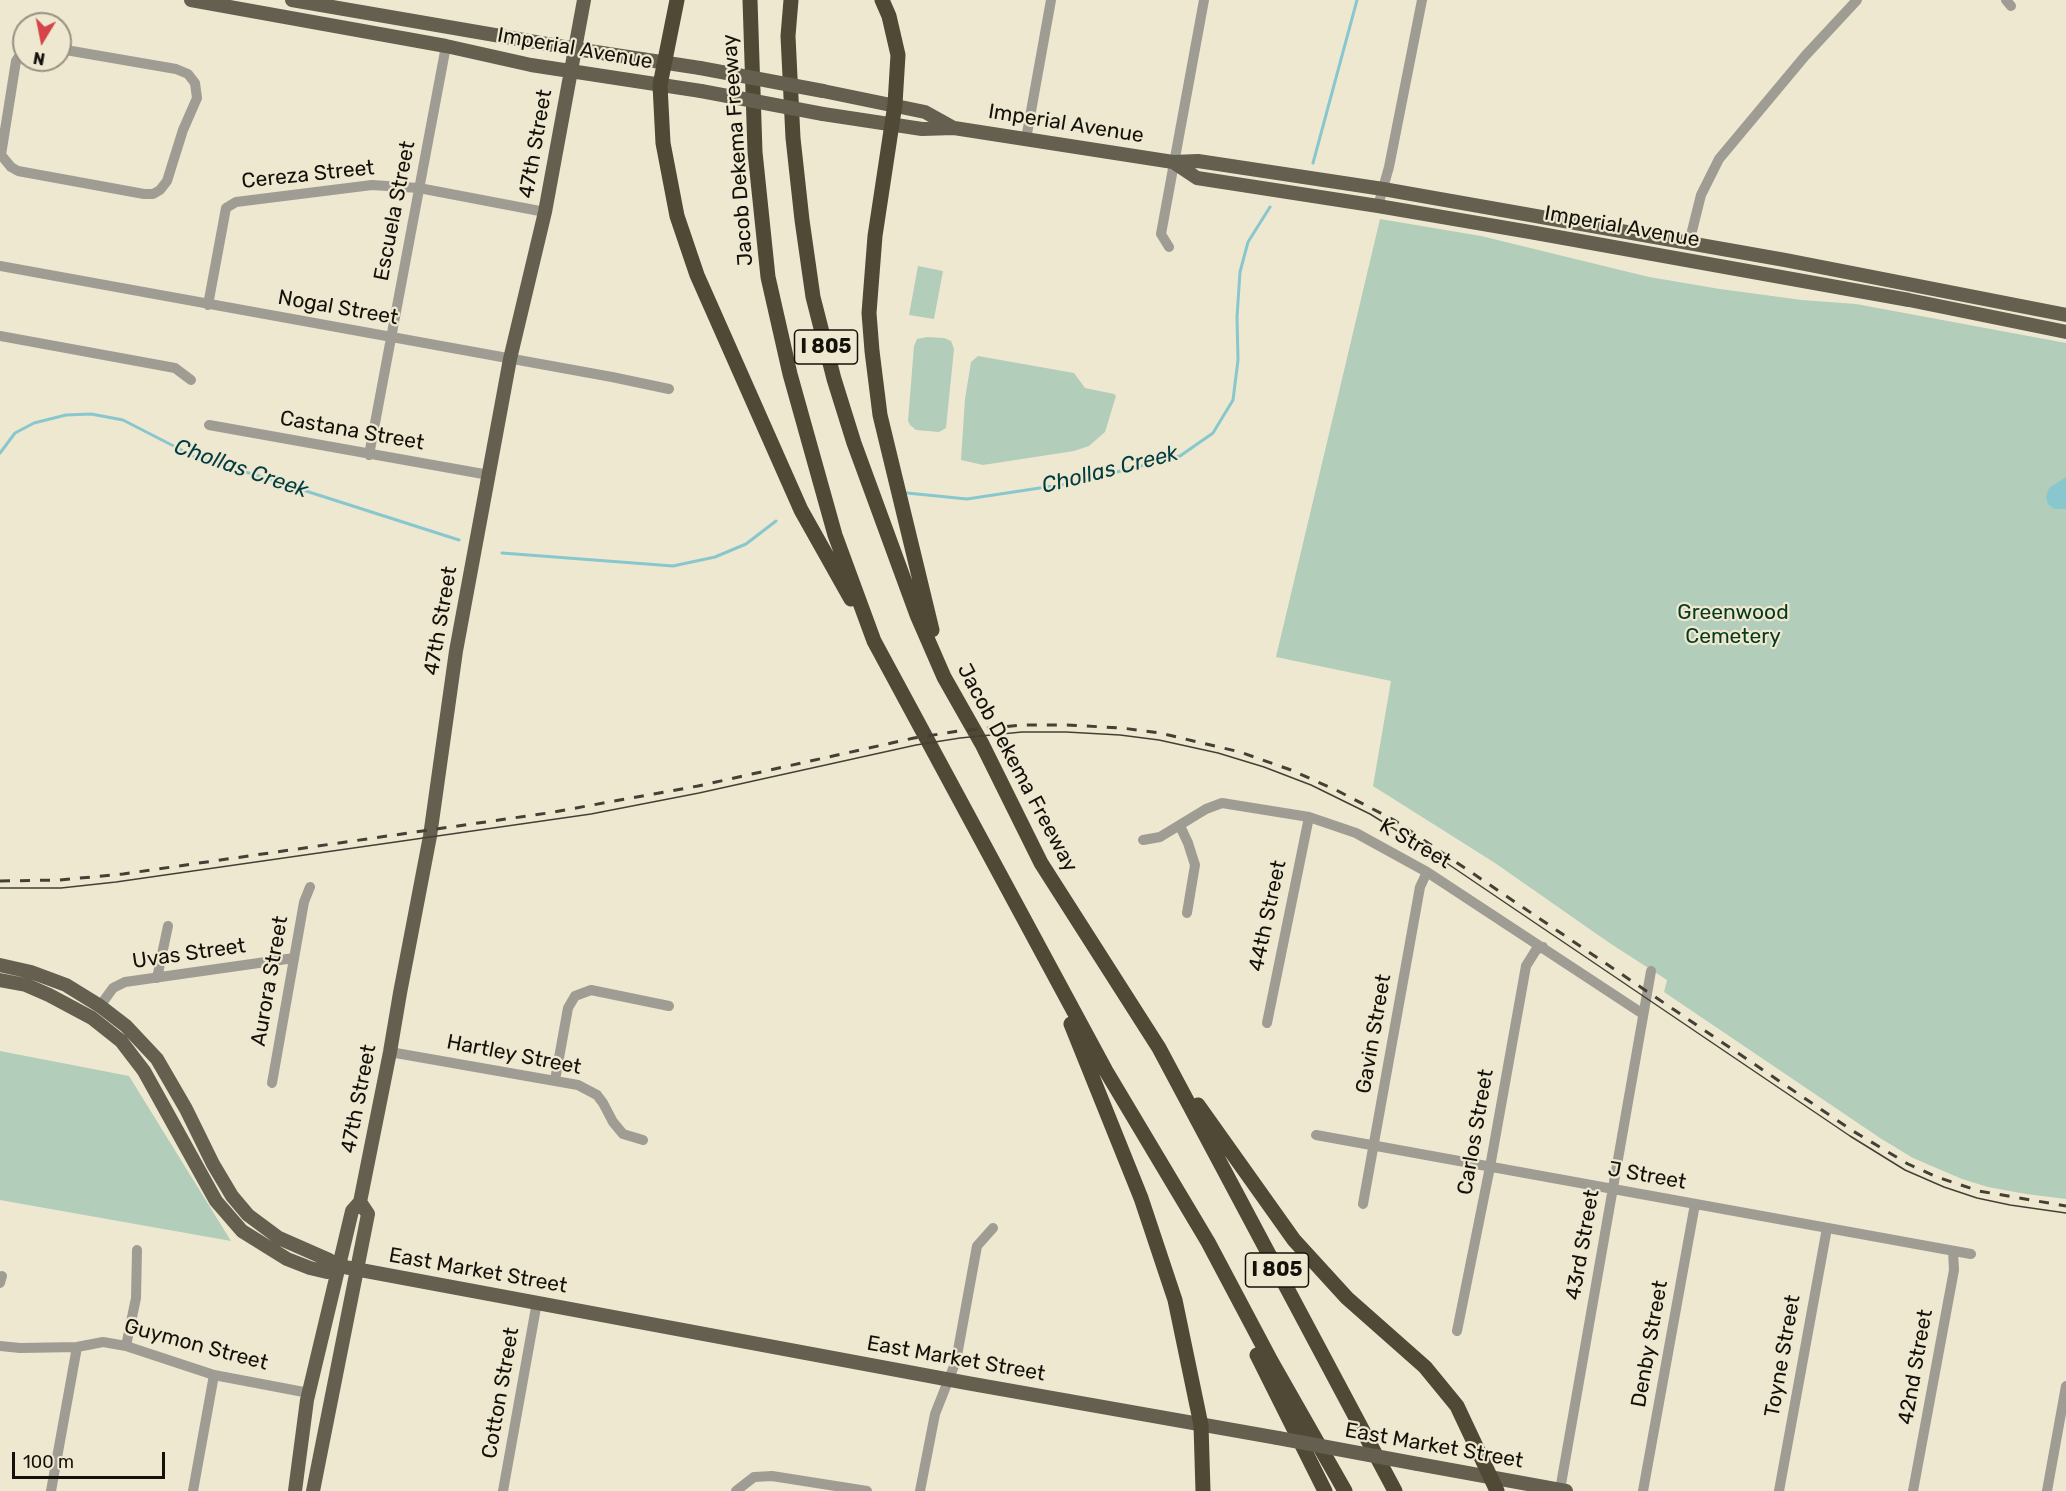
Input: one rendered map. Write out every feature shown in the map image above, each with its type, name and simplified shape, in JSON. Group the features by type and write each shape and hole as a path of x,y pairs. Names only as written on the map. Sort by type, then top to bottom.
{"highway":[{"path":"677,0 660,85 665,154 677,216 697,275 801,510 874,641"},
{"name":"Jacob Dekema Freeway","path":"750,0 755,152 768,277 790,374 835,535 874,641 1106,1071 1208,1242 1271,1361 1345,1491"},
{"name":"Jacob Dekema Freeway","path":"791,0 788,36 793,138 813,297 834,379 854,443 917,615 944,677 982,744 1041,863 1159,1048 1395,1491"},
{"path":"882,0 889,16 898,55 895,104 875,236 869,313 872,351 880,415 944,677"},
{"path":"1041,950 1141,1198 1175,1300 1201,1425 1203,1491"},
{"path":"1159,1048 1294,1240 1347,1298 1425,1367 1457,1406 1494,1484"},
{"path":"1208,1242 1267,1377 1325,1491"}],"main road":[{"name":"Imperial Avenue","path":"191,0 446,46 531,65 891,125 922,129 954,128 1173,162 1198,161 1383,189 1785,260 2066,315"},
{"name":"Imperial Avenue","path":"292,0 576,50 666,62 895,104 925,112 954,128"},
{"name":"47th Street","path":"295,1491 309,1393 352,1211 360,1202 390,1052 430,836 456,651 510,359 545,212 585,0"},
{"name":"Imperial Avenue","path":"1173,162 1197,178 1378,206 1909,300 2066,332"},
{"path":"2001,318 2017,315 2066,323"},
{"name":"East Market Street","path":"0,965 66,985 100,1006 126,1026 157,1059 186,1109 213,1164 232,1196 248,1215 279,1238 339,1266 948,1380 1418,1464 1494,1484 1563,1490"},
{"name":"East Market Street","path":"0,981 26,985 49,995 92,1018 121,1041 144,1071 216,1201 242,1231 287,1259 310,1268 327,1272 339,1266"},
{"path":"26,985 50,987 94,1008 100,1006"},
{"name":"47th Street","path":"313,1491 368,1214 360,1202"}],"street":[{"path":"1026,139 1051,0"},
{"path":"1169,247 1161,234 1204,0"},
{"path":"1378,206 1389,167 1422,0"},
{"path":"1689,243 1701,195 1719,159 1805,56 1857,0"},
{"name":"Escuela Street","path":"369,454 446,46"},
{"path":"13,72 3,115 1,155 11,167 18,171 144,194 153,194 160,190 168,181 183,130 197,98 195,84 188,74 176,69 72,51"},
{"name":"Cereza Street","path":"208,305 226,208 236,202 372,185 419,188 545,212"},
{"name":"Nogal Street","path":"0,266 390,338 612,376 669,389"},
{"path":"0,336 175,368 190,380"},
{"name":"Castana Street","path":"209,425 489,475"},
{"name":"K Street","path":"1143,840 1160,837 1206,809 1222,803 1309,817 1356,833 1427,872 1642,1014"},
{"name":"44th Street","path":"1267,1023 1309,817"},
{"path":"1180,826 1195,866 1187,913"},
{"name":"Gavin Street","path":"1363,1204 1420,887 1427,872"},
{"name":"Aurora Street","path":"272,1083 304,902 310,887"},
{"path":"158,978 168,926"},
{"name":"Carlos Street","path":"1457,1331 1490,1167 1526,966 1536,950 1543,947"},
{"name":"Uvas Street","path":"100,1006 113,988 125,982 294,958"},
{"name":"43rd Street","path":"1563,1490 1651,971"},
{"path":"555,1080 568,1008 575,996 591,990 669,1006"},
{"name":"Hartley Street","path":"390,1052 579,1084 597,1095 623,1134 643,1140"},
{"name":"J Street","path":"1316,1135 1971,1254"},
{"name":"Denby Street","path":"1643,1491 1695,1204"},
{"path":"920,1491 934,1414 956,1361 977,1246 993,1228"},
{"name":"Toyne Street","path":"1779,1491 1827,1228"},
{"path":"126,1346 136,1298 137,1250"},
{"name":"42nd Street","path":"1913,1491 1954,1270 1953,1251"},
{"name":"Cotton Street","path":"503,1491 537,1302"},
{"name":"Guymon Street","path":"0,1346 77,1347 103,1342 126,1346 214,1375 309,1393"},
{"path":"51,1491 77,1347"},
{"path":"193,1491 214,1375"},
{"path":"2047,1491 2066,1386"},
{"path":"736,1491 754,1477 772,1476 867,1491"}],"green space":[{"name":"Greenwood Cemetery","path":"1380,219 1481,236 1649,277 1802,300 1856,304 2066,343 2066,1199 1988,1187 1962,1179 1913,1158 1664,992 1667,980 1495,863 1373,786 1391,681 1276,657"},
{"path":"918,266 943,271 934,319 909,315"},
{"path":"944,338 951,341 954,349 946,428 939,432 916,430 908,421 914,346 917,339"},
{"path":"978,356 1074,373 1085,388 1114,394 1116,396 1105,432 1089,446 1074,451 983,465 961,460 965,399 971,362"},
{"path":"0,1051 129,1076 231,1241 0,1200"}],"water":[{"path":"2066,477 2066,509 2054,509 2048,504 2046,497 2049,488"}],"waterway":[{"path":"1313,163 1357,0"},
{"name":"Chollas Creek","path":"907,493 967,499 1073,483 1180,456 1213,433 1233,400 1238,360 1237,317 1240,272 1248,242 1270,207"},
{"name":"Chollas Creek","path":"0,453 15,433 34,423 66,415 91,414 123,420 195,457 459,540"},
{"path":"502,553 673,566 715,557 746,544 776,521"}],"tram line":[{"path":"0,888 61,888 116,882 591,814 699,793 916,745 960,738 1022,732 1066,732 1159,740 1218,753 1264,767 1311,785 1370,814 1417,843 1850,1136 1905,1170 1977,1198 2066,1213"}],"railway":[{"path":"0,881 60,880 123,874 548,813 698,786 914,738 959,731 1022,725 1067,725 1160,733 1240,752 1291,770 1394,820 1853,1131 1908,1164 1937,1177 1979,1191 2066,1206"}]}
